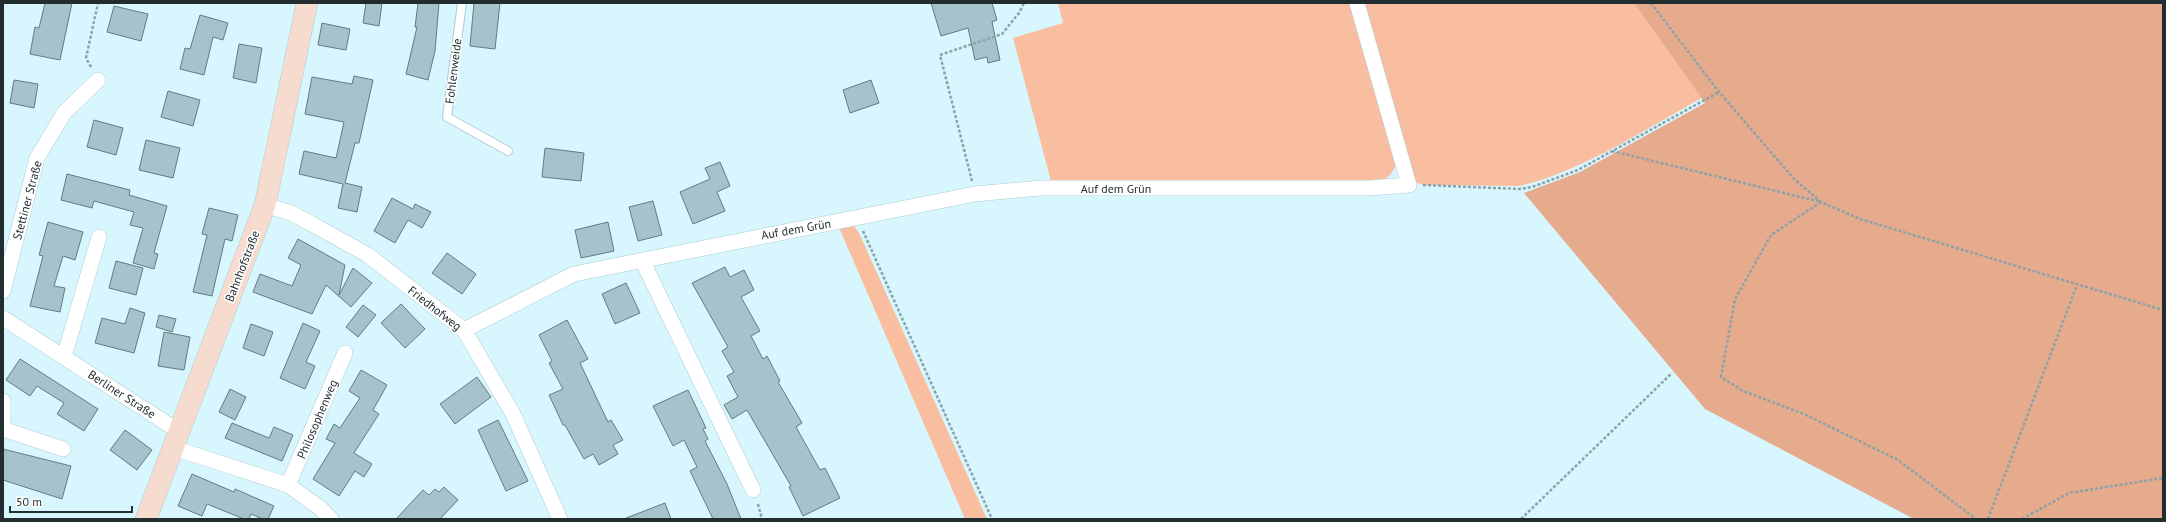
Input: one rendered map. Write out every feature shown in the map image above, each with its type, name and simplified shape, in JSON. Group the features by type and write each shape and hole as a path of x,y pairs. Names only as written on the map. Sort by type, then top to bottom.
{"street":[{"name":"Bahnhofstraße","path":"146,519 265,205 307,3"},
{"path":"1357,3 1409,185"},
{"name":"Stettiner Straße","path":"3,292 37,158 64,113 98,80"},
{"name":"Auf dem Grün","path":"464,330 574,274 752,237 856,219 975,194 1040,188 1369,188 1409,185"},
{"name":"Friedhofweg","path":"265,205 290,213 368,255 464,330 513,414 560,519"},
{"path":"64,357 99,238"},
{"path":"642,260 753,490"},
{"name":"Berliner Straße","path":"3,318 64,357 177,440"},
{"name":"Philosophenweg","path":"288,485 345,353"},
{"path":"3,401 3,429 63,449"},
{"path":"177,440 288,485 320,508 331,519"}],"lane":[{"name":"Fohlenweide","path":"462,3 447,118 508,151"}],"path":[{"path":"98,3 86,58 98,80"},
{"path":"975,194 940,55 1002,34 1019,13 1024,3"},
{"path":"1651,3 1719,92 1794,179 1821,202"},
{"path":"1409,185 1520,189 1532,187 1578,170 1719,92"},
{"path":"1611,151 1821,202 1860,219 2163,310"},
{"path":"1821,202 1771,235 1735,299 1721,377 1743,391 1804,414 1898,460 1976,519"},
{"path":"856,219 992,519"},
{"path":"1988,519 2076,285"},
{"path":"1521,519 1672,373"},
{"path":"2022,519 2069,493 2163,478"}],"shaded area":[{"path":"1058,3 1352,3 1396,159 1395,168 1388,177 1378,183 1052,185 1013,38 1063,23"},
{"path":"1364,3 1634,3 1702,98 1590,160 1566,171 1542,179 1519,186 1423,185 1415,182"},
{"path":"1634,3 2163,3 2163,519 1914,519 1705,409 1524,193 1580,172 1705,103"},
{"path":"853,224 860,235 987,519 965,519 838,225"}],"building":[{"path":"45,3 72,3 60,60 30,54 35,27 39,28"},
{"path":"366,3 382,3 379,26 363,23"},
{"path":"418,3 439,3 435,51 428,80 406,74 417,27 415,27"},
{"path":"474,3 500,3 495,49 470,46"},
{"path":"931,3 992,3 997,20 992,22 1000,60 988,63 987,57 975,60 968,28 941,36"},
{"path":"114,6 148,14 141,41 107,32"},
{"path":"200,15 228,23 223,40 213,37 204,75 180,69 185,48 190,49"},
{"path":"322,23 350,29 346,50 318,45"},
{"path":"239,44 262,48 256,83 233,78"},
{"path":"354,76 373,80 359,143 355,143 345,183 362,187 357,212 338,208 343,184 299,174 304,151 336,158 344,122 305,114 312,77 352,84"},
{"path":"14,80 38,84 34,108 10,103"},
{"path":"871,80 879,103 850,113 843,90"},
{"path":"168,91 200,100 193,126 161,117"},
{"path":"94,120 123,128 116,155 87,147"},
{"path":"146,140 180,148 173,178 139,170"},
{"path":"545,148 584,153 581,181 542,177"},
{"path":"720,162 730,186 717,192 725,211 693,224 680,192 710,179 705,168"},
{"path":"67,174 130,190 129,195 167,206 154,253 158,254 154,269 133,263 143,228 130,225 134,212 94,201 92,208 61,200"},
{"path":"392,198 413,209 415,204 431,212 422,228 408,220 395,243 374,231"},
{"path":"653,201 662,235 638,241 629,207"},
{"path":"209,208 238,215 232,241 225,239 212,296 193,292 207,235 202,234"},
{"path":"48,222 83,232 75,260 63,256 54,286 65,288 60,312 30,306 43,256 39,255"},
{"path":"608,222 614,251 581,258 575,230"},
{"path":"298,239 345,265 339,295 353,268 372,283 351,307 326,285 312,314 253,292 260,274 292,286 301,265 288,258"},
{"path":"447,253 476,274 462,294 432,273"},
{"path":"116,261 143,268 136,295 109,288"},
{"path":"725,267 730,277 744,270 754,290 741,297 760,331 751,336 763,359 767,356 780,381 778,382 802,423 796,427 820,470 825,468 840,498 803,516 789,487 791,486 747,410 732,419 724,405 738,397 727,376 734,372 722,351 728,347 692,283"},
{"path":"626,283 640,313 615,324 602,294"},
{"path":"401,304 425,329 405,348 381,323"},
{"path":"363,305 376,315 358,337 346,327"},
{"path":"130,308 145,313 134,353 95,343 102,318 125,324"},
{"path":"159,315 176,319 172,332 156,327"},
{"path":"567,320 588,359 580,363 608,422 611,420 623,440 613,445 618,454 599,465 593,454 584,459 565,425 563,425 549,395 563,389 549,363 552,361 539,335"},
{"path":"303,323 320,331 306,362 315,366 305,389 280,378"},
{"path":"251,324 273,332 264,356 243,348"},
{"path":"164,332 190,337 184,370 158,366"},
{"path":"20,359 98,409 84,431 57,414 64,403 37,386 30,396 6,380"},
{"path":"361,370 387,385 373,410 379,414 354,453 372,464 364,477 355,471 339,496 313,479 335,443 326,439 334,424 340,428 360,398 349,391"},
{"path":"477,377 491,397 455,424 440,404"},
{"path":"230,389 246,397 235,420 219,412"},
{"path":"688,390 706,428 703,429 708,439 705,441 727,484 741,519 713,519 690,471 697,467 684,440 673,446 653,406"},
{"path":"498,420 528,481 506,491 478,430"},
{"path":"232,423 269,438 274,427 293,435 282,461 225,438"},
{"path":"125,430 152,450 137,470 110,450"},
{"path":"3,449 71,466 62,499 3,480"},
{"path":"192,474 234,492 235,489 274,506 268,519 263,519 251,514 249,519 244,519 207,504 202,516 178,506"},
{"path":"444,487 458,500 440,519 396,519 423,490 429,495 435,489 439,492"},
{"path":"665,503 671,519 626,518"}]}
